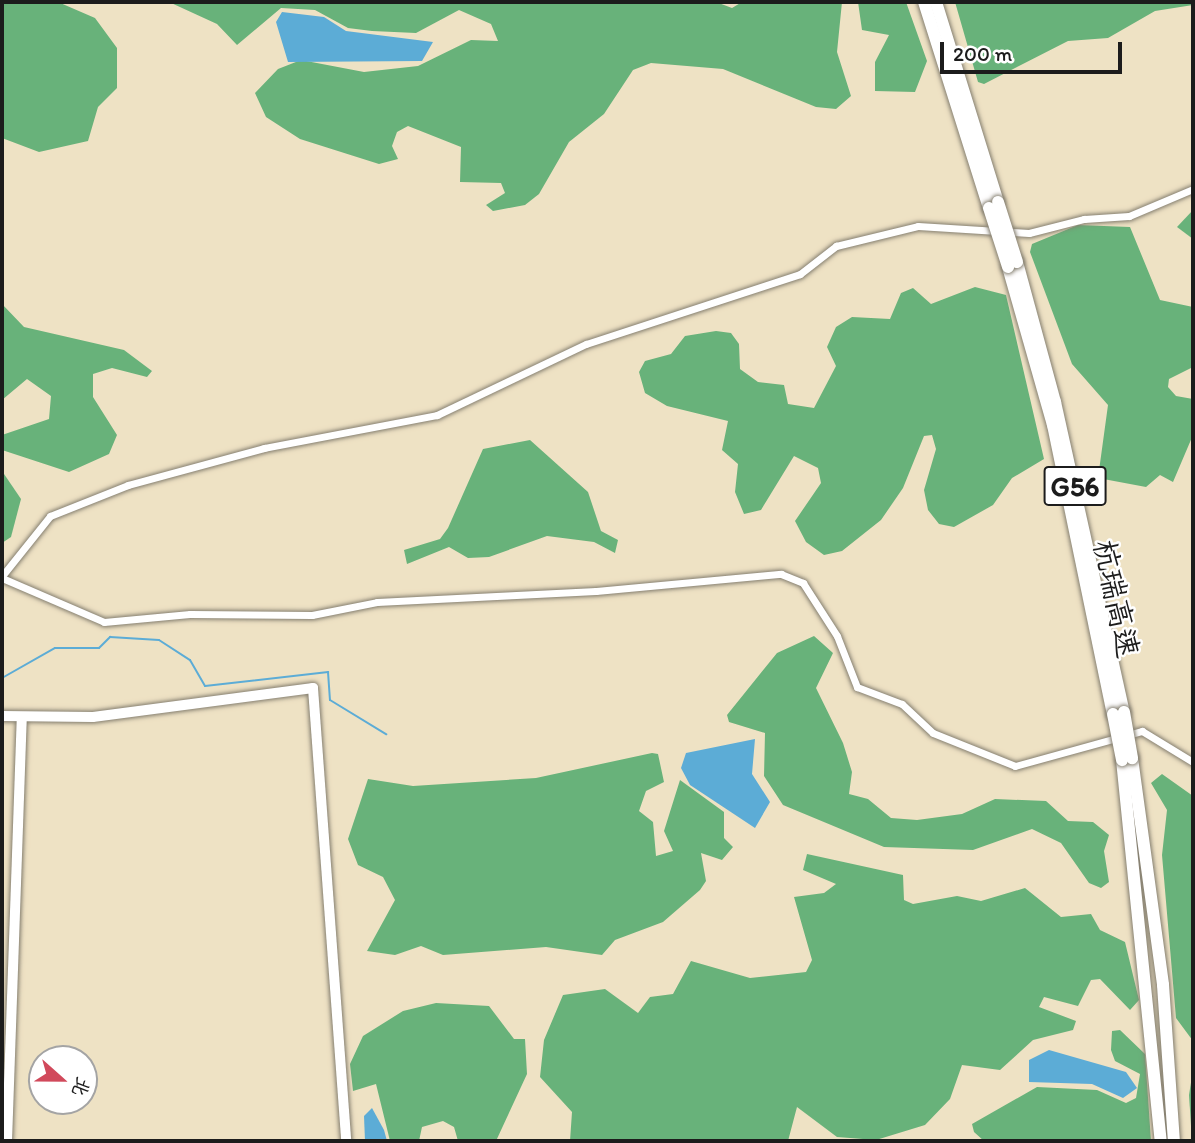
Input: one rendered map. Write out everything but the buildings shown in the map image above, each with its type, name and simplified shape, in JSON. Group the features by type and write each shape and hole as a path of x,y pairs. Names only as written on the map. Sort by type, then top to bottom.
{"highway":[{"name":"杭瑞高速","path":"923,2 1012,264 1119,713 1163,985 1174,1141"},
{"name":"杭瑞高速","path":"936,2 993,205"},
{"name":"杭瑞高速","path":"1127,759 1161,1141"}],"street":[{"path":"1193,189 1129,216 1084,219 1029,233 918,226 836,246 800,274 586,344 437,415 264,448 128,485 50,516 2,577 104,622 190,614 312,615 377,601 596,591 781,574 799,579 809,592 838,636 857,687 902,704 933,733 1015,766 1142,731 1193,762"},
{"path":"2,716 93,717 313,688 346,1141"},
{"path":"7,1141 22,718"}],"green space":[{"path":"58,2 95,18 117,48 117,88 98,107 88,141 39,152 2,138 2,4"},
{"path":"169,2 716,2 732,8 742,2 842,2 837,52 851,96 836,109 816,107 723,69 651,63 633,70 604,114 569,142 539,194 525,205 493,211 486,205 505,193 501,183 460,182 461,147 408,126 397,132 392,146 398,159 379,164 300,139 266,117 255,93 278,69 301,60 364,72 418,66 471,40 498,41 491,24 459,10 416,33 372,31 348,28 315,10 281,8 237,45 217,24"},
{"path":"858,2 906,2 927,61 915,92 875,91 875,62 889,35 862,30"},
{"path":"955,2 1193,2 1193,5 1155,11 1108,38 1068,41 984,84 978,82"},
{"path":"1193,210 1193,239 1177,227"},
{"path":"1078,225 1130,227 1160,300 1193,307 1193,367 1169,379 1168,387 1176,396 1193,399 1193,435 1173,482 1160,475 1146,487 1098,478 1108,405 1072,364 1030,252 1032,244"},
{"path":"975,287 1006,295 1044,459 1012,478 993,505 954,527 939,524 928,510 924,490 936,449 932,435 924,436 903,488 881,520 842,551 824,555 806,542 795,521 821,483 818,468 794,456 761,510 744,514 735,492 738,464 722,450 728,421 667,406 645,393 639,372 645,361 671,354 685,336 716,331 731,333 739,344 740,369 758,382 784,385 788,404 814,408 836,366 827,347 836,327 852,317 890,319 901,293 913,288 931,304"},
{"path":"2,304 24,327 124,350 152,371 147,377 112,368 93,374 93,397 117,435 109,454 69,472 2,450 2,435 49,419 51,396 27,379 2,400"},
{"path":"530,440 588,492 601,531 618,540 615,553 594,542 547,536 489,557 468,558 449,547 407,564 404,550 440,539 448,528 483,449"},
{"path":"2,471 21,499 11,537 2,543"},
{"path":"814,636 833,653 816,688 843,743 852,772 849,794 868,799 891,818 917,820 962,814 995,799 1046,801 1068,821 1093,822 1109,835 1104,851 1109,882 1101,888 1089,883 1061,843 1032,829 973,850 884,847 783,805 764,776 765,733 729,722 727,715 777,653"},
{"path":"652,753 658,754 664,782 646,791 639,811 653,822 656,856 673,851 664,831 680,780 724,812 724,838 733,847 722,860 701,853 706,881 700,890 663,922 615,940 602,955 546,947 443,955 421,946 395,955 367,951 395,900 383,877 358,865 348,839 368,779 413,786 536,778"},
{"path":"1162,774 1193,796 1193,1041 1176,1018 1162,855 1167,810 1151,783"},
{"path":"807,854 903,875 904,900 913,904 957,896 981,901 1025,888 1061,917 1091,914 1100,930 1125,942 1139,1000 1130,1010 1100,979 1091,980 1078,1006 1044,997 1039,1007 1076,1021 1073,1030 1033,1040 1000,1070 962,1065 950,1099 925,1125 876,1140 837,1137 797,1107 788,1141 570,1141 572,1112 540,1077 544,1040 563,995 605,989 638,1013 650,997 673,994 691,961 750,978 806,972 812,960 794,897 824,893 836,884 803,870"},
{"path":"436,1003 489,1006 514,1039 525,1039 527,1074 496,1141 458,1141 454,1127 443,1121 422,1127 419,1141 390,1141 376,1084 353,1091 350,1064 363,1036 403,1011"},
{"path":"1120,1030 1145,1054 1151,1141 984,1141 974,1132 972,1124 1037,1087 1097,1090 1126,1103 1136,1098 1140,1074 1115,1061 1111,1050 1112,1031"},
{"path":"1193,1070 1193,1141 1192,1141 1189,1095"}],"water":[{"path":"282,12 324,17 346,31 433,42 422,61 288,62 276,22"},
{"path":"755,739 752,774 770,802 755,828 690,785 681,768 686,753"},
{"path":"1049,1050 1126,1072 1137,1088 1123,1098 1092,1084 1029,1082 1029,1060"},
{"path":"372,1108 387,1141 365,1141 364,1116"}],"waterway":[{"path":"2,678 55,648 99,648 110,637 159,640 190,660 205,686 328,672 330,700 386,734"}]}
